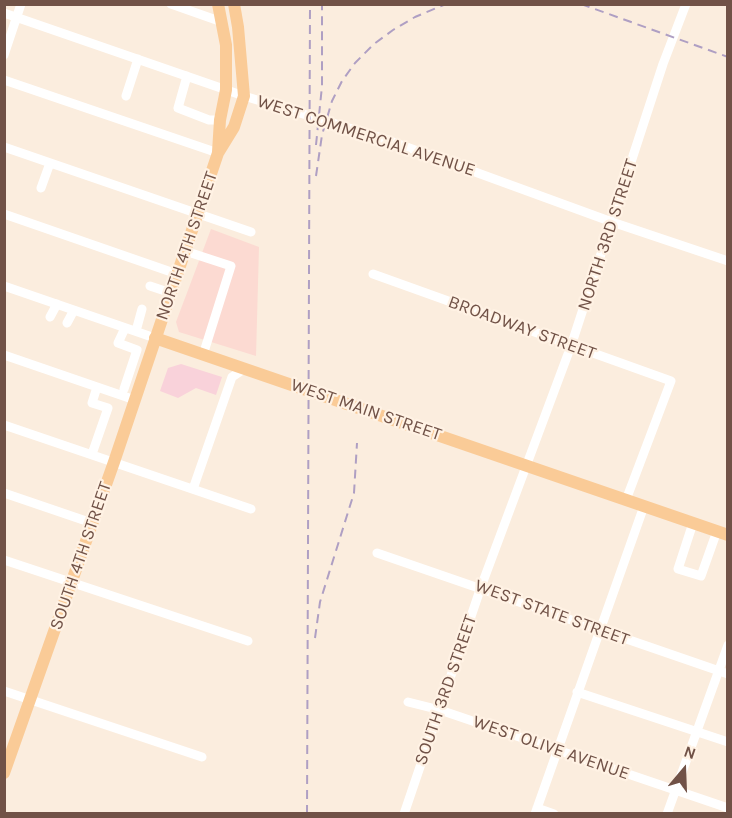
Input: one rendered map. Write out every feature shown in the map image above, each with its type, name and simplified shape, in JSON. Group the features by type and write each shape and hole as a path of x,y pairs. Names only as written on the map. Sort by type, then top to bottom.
{"main road":[{"name":"NORTH 4TH STREET","path":"218,4 226,45 226,90 220,120 218,153"},
{"name":"NORTH 4TH STREET","path":"156,338 218,153 234,127 244,96 234,4"},
{"name":"WEST MAIN STREET","path":"156,338 722,533"},
{"name":"SOUTH 4TH STREET","path":"4,773 7,758 30,700 156,338"}],"street":[{"path":"4,55 21,4"},
{"path":"171,4 222,22"},
{"name":"NORTH 3RD STREET","path":"528,466 571,346 663,64 686,4"},
{"name":"WEST COMMERCIAL AVENUE","path":"4,13 244,96 382,138 612,222 728,261"},
{"path":"126,96 138,59"},
{"path":"187,76 178,108 209,120 220,120"},
{"path":"4,80 218,153"},
{"path":"4,147 251,232"},
{"path":"42,188 50,163"},
{"path":"4,214 177,274"},
{"path":"184,251 231,266 203,355"},
{"name":"BROADWAY STREET","path":"373,274 671,381 626,500"},
{"name":"WEST MAIN STREET","path":"4,286 156,338"},
{"path":"150,286 171,293"},
{"path":"50,317 57,304"},
{"path":"136,332 142,309"},
{"path":"67,323 74,310"},
{"path":"124,389 137,350 118,343 125,328"},
{"path":"5,358 135,400"},
{"path":"50,371 54,360"},
{"path":"191,489 227,377 224,362"},
{"path":"191,489 232,377 244,369"},
{"path":"92,454 108,408 92,403 97,387"},
{"path":"4,425 251,510"},
{"name":"SOUTH 3RD STREET","path":"404,813 481,587 528,466"},
{"path":"4,493 92,523"},
{"path":"554,813 536,811 644,506"},
{"path":"693,523 678,568 701,576 722,533"},
{"name":"WEST STATE STREET","path":"377,553 723,672"},
{"path":"4,560 248,641"},
{"path":"667,813 723,672 728,645"},
{"path":"4,691 202,757"},
{"path":"577,692 728,742"},
{"name":"WEST OLIVE AVENUE","path":"408,702 440,710 728,808"}],"shaded area":[{"path":"211,229 259,247 256,356 179,332 176,322"},
{"path":"181,364 222,377 216,395 196,388 178,398 160,391 168,368"}],"railway":[{"path":"307,814 310,4"},
{"path":"316,145 322,86 322,4"},
{"path":"316,176 322,135 332,101 342,81 355,63 374,44 393,30 415,17 446,4"},
{"path":"581,4 728,57"},
{"path":"315,638 320,602 354,493 357,443"}]}
